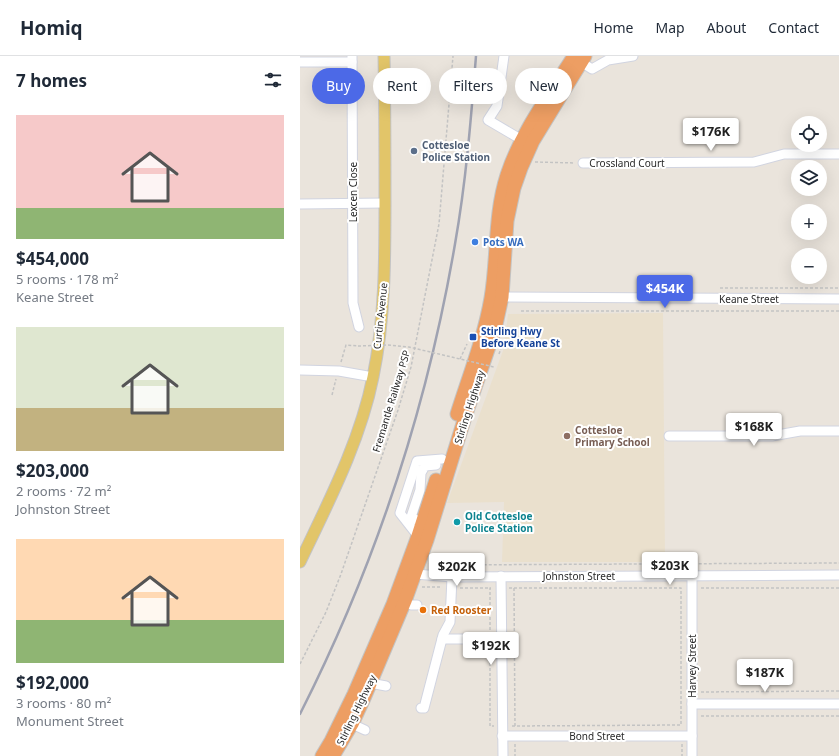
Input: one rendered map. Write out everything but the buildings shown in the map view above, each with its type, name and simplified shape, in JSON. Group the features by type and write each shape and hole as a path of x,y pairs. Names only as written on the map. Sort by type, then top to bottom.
{"highway":[{"name":"Stirling Highway","path":"322,756 335,734 384,624 422,533 444,464 495,329 498,220 501,197 507,175 522,140 580,58"},
{"name":"Stirling Highway","path":"497,297 507,221 520,168 533,141 580,58"},
{"name":"Stirling Highway","path":"333,756 352,724 370,683 411,603 422,533 444,464"}],"main road":[{"name":"Curtin Avenue","path":"301,558 350,452 364,411 373,377 380,324 385,267 384,56"}],"street":[{"path":"504,56 497,106 488,120 522,140"},
{"path":"580,58 592,69 608,60 633,56"},
{"path":"300,62 352,59"},
{"name":"Lexcen Close","path":"352,59 353,304 359,327"},
{"name":"Crossland Court","path":"582,163 754,162 784,154 839,154"},
{"path":"300,204 385,203"},
{"name":"Keane Street","path":"497,297 839,299"},
{"path":"300,370 339,371 373,377"},
{"path":"669,436 772,436 800,431 839,431"},
{"path":"422,533 400,513 418,461 444,464"},
{"name":"Johnston Street","path":"415,574 452,577 839,574"},
{"path":"501,576 503,756"},
{"name":"Harvey Street","path":"692,576 692,756"},
{"path":"421,708 424,708 442,639 450,622 452,577"},
{"path":"442,639 502,639"},
{"path":"370,683 386,686"},
{"path":"692,704 839,704"},
{"path":"352,724 365,730"},
{"name":"Bond Street","path":"502,736 692,736"}],"path":[{"name":"Fremantle Railway PSP","path":"300,664 326,612 341,574 398,410 411,366 439,224 453,56"},
{"path":"531,161 539,163 582,163"},
{"path":"521,311 839,311"},
{"path":"460,359 467,344"},
{"path":"340,366 346,345 388,345 409,347 494,367"},
{"path":"332,395 337,376"},
{"path":"429,563 839,563"},
{"path":"494,588 490,588 490,726 681,725 681,588 509,588"},
{"path":"514,588 515,756"},
{"path":"699,588 839,588"},
{"path":"699,692 839,692"},
{"path":"681,716 839,716"}],"shaded area":[{"name":"Cottesloe Primary School","path":"663,313 665,562 502,562 504,502 447,503 504,348 508,314"}],"railway":[{"path":"300,714 327,658 375,543 395,485 430,366 459,221 468,150 476,56"}],"place":[{"name":"Cottesloe Police Station","path":"414,151"},
{"name":"Pots WA","path":"475,242"},
{"name":"Stirling Hwy Before Keane St","path":"473,337"},
{"name":"Cottesloe Primary School","path":"567,436"},
{"name":"Old Cottesloe Police Station","path":"457,522"},
{"name":"Red Rooster","path":"423,610"}]}
